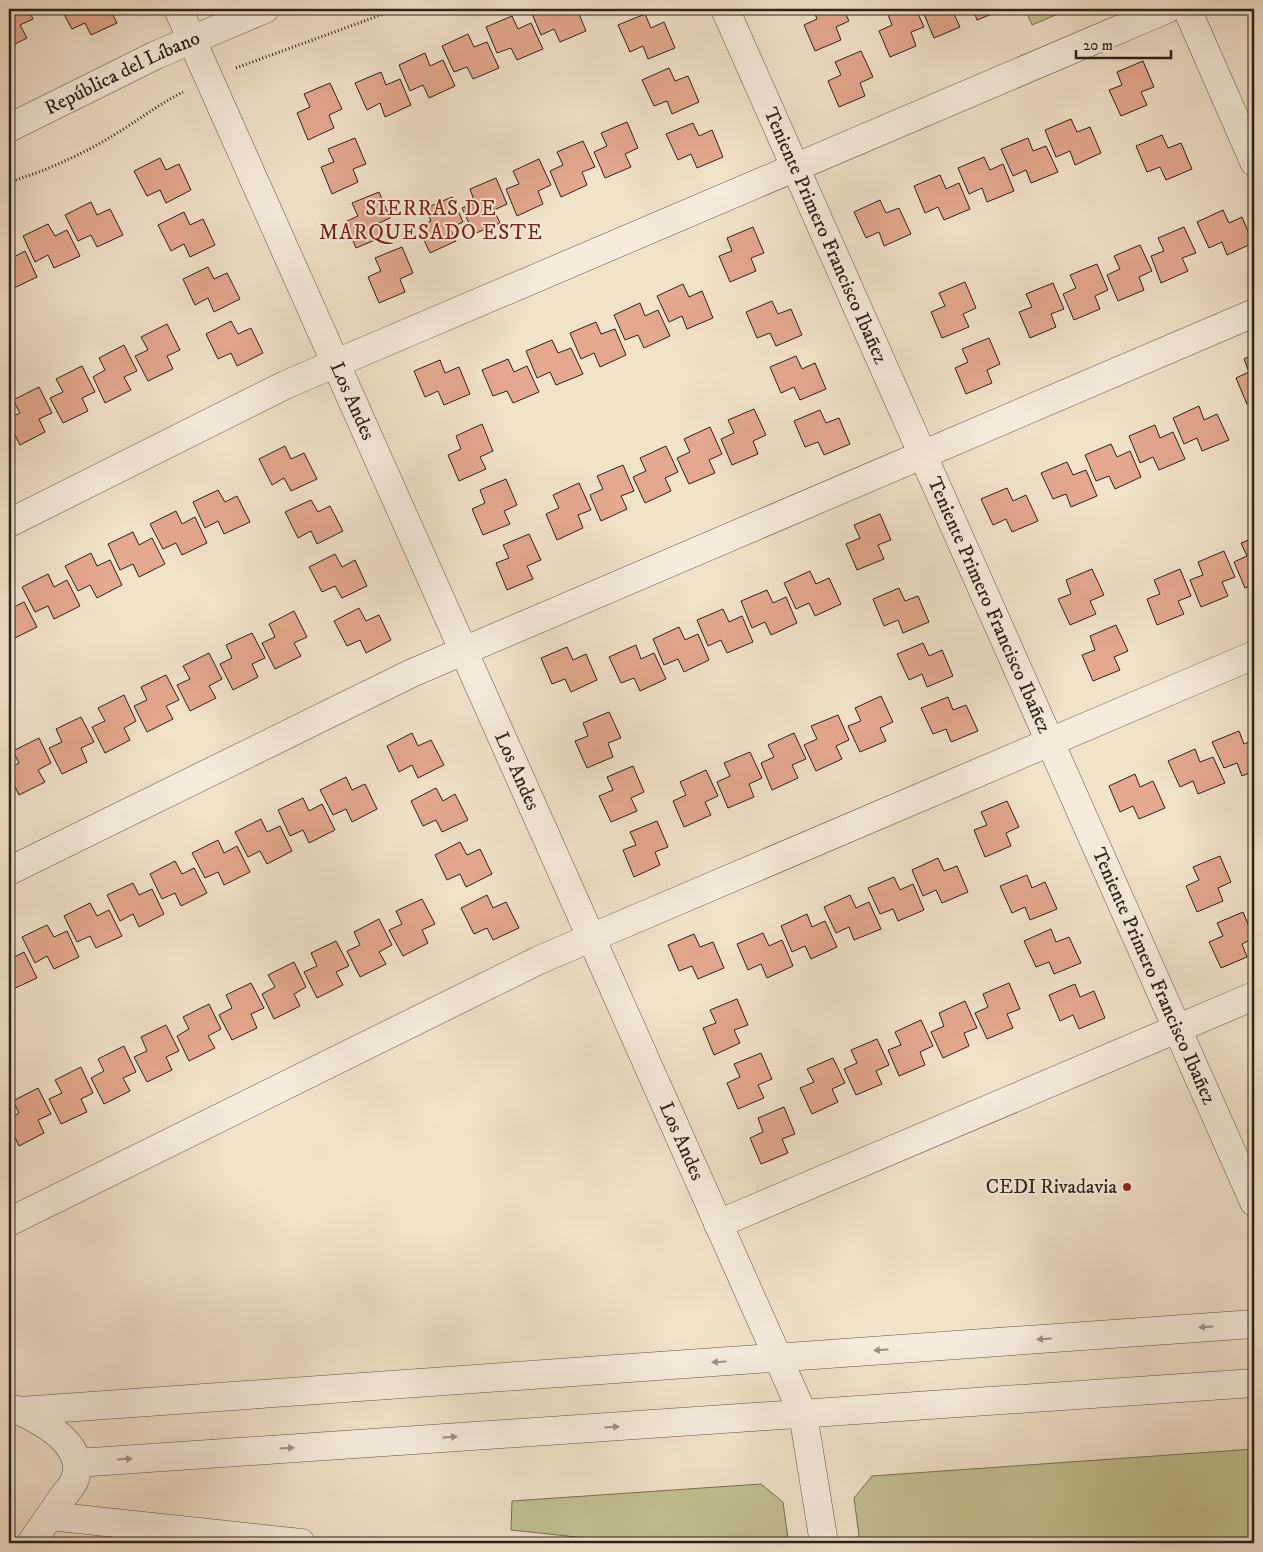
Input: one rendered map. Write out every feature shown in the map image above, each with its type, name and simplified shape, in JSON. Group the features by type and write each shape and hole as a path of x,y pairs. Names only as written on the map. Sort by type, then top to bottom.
{"street":[{"name":"Los Andes","path":"178,9 803,1414 824,1543"},
{"name":"República del Líbano","path":"9,128 156,55 265,9"},
{"name":"Teniente Primero Francisco Ibañez","path":"725,9 1254,1202"},
{"path":"9,523 285,385 1168,9"},
{"path":"1187,9 1254,162"},
{"path":"9,871 412,672 1254,313"},
{"path":"9,1222 540,960 1254,655"},
{"path":"718,1224 1254,996"},
{"path":"14,1409 1254,1324"},
{"path":"77,1463 1254,1383"},
{"path":"14,1409 44,1424 62,1438 73,1451 77,1463 75,1480 31,1543"},
{"path":"50,1516 301,1543"}],"shaded area":[{"path":"1025,9 1070,9 1032,25"},
{"path":"1254,1449 1254,1543 860,1543 854,1498 872,1476"},
{"path":"761,1484 783,1502 788,1538 782,1543 632,1543 511,1530 512,1501"}],"building":[{"path":"9,9 28,9 33,19 20,25 27,38 9,47"},
{"path":"61,9 110,9 117,23 91,35 85,23 72,29"},
{"path":"530,9 577,9 586,31 560,42 554,29 541,35"},
{"path":"813,9 843,9 849,21 836,27 841,40 815,51 804,25 817,19"},
{"path":"894,9 916,9 924,27 911,32 916,46 890,57 879,31 892,25 887,12"},
{"path":"931,9 967,9 954,14 960,27 934,38 923,12"},
{"path":"973,9 1004,9 977,20"},
{"path":"645,14 651,28 664,22 675,48 648,59 643,46 630,52 618,25"},
{"path":"512,16 518,29 531,23 543,49 517,60 511,48 497,53 486,27"},
{"path":"468,34 474,47 487,42 499,68 473,79 467,67 454,72 442,46"},
{"path":"861,51 873,77 860,83 865,96 839,107 828,81 841,75 835,62"},
{"path":"425,53 430,66 443,60 455,86 429,98 423,85 410,91 399,65"},
{"path":"1143,61 1154,87 1141,92 1147,105 1121,116 1109,90 1122,85 1117,72"},
{"path":"669,68 675,81 688,76 699,102 672,114 667,101 654,106 642,80"},
{"path":"381,72 386,85 400,79 411,105 385,117 380,103 367,110 355,83"},
{"path":"330,83 342,109 329,115 334,128 308,140 297,113 310,107 304,94"},
{"path":"1071,119 1077,132 1090,127 1101,153 1075,165 1070,151 1056,157 1045,130"},
{"path":"627,122 638,148 625,154 631,167 605,178 594,152 607,146 601,133"},
{"path":"693,123 699,136 712,130 723,157 697,168 691,154 678,160 666,134"},
{"path":"1162,135 1168,148 1181,143 1192,169 1166,180 1160,167 1147,172 1136,146"},
{"path":"355,138 366,164 353,169 358,182 332,194 321,167 334,162 328,149"},
{"path":"1028,138 1033,151 1046,146 1058,172 1031,183 1026,170 1013,176 1001,149"},
{"path":"583,141 595,167 582,172 587,185 561,197 550,171 563,165 557,152"},
{"path":"984,157 990,170 1003,164 1014,191 987,202 982,188 969,194 958,168"},
{"path":"160,158 166,170 179,164 191,190 166,203 160,190 147,196 134,171"},
{"path":"539,159 551,185 538,191 543,204 517,216 506,189 519,184 513,171"},
{"path":"940,175 946,189 959,183 970,209 944,220 938,207 925,213 914,186"},
{"path":"496,178 507,204 494,210 500,223 474,234 462,208 475,203 470,189"},
{"path":"379,192 390,218 377,224 382,237 356,248 345,222 358,216 352,203"},
{"path":"452,197 463,222 450,228 456,241 430,253 418,227 431,221 426,208"},
{"path":"880,200 886,213 899,208 911,234 884,246 879,232 866,238 854,212"},
{"path":"91,202 97,215 110,209 123,235 97,247 91,235 78,241 65,215"},
{"path":"1223,210 1229,223 1242,217 1253,243 1227,255 1222,242 1209,248 1197,222"},
{"path":"184,212 190,225 203,219 215,245 190,257 184,244 171,251 158,225"},
{"path":"48,224 55,236 67,230 80,256 54,268 48,255 35,262 23,236"},
{"path":"753,227 764,253 751,258 756,271 730,282 719,256 732,251 727,238"},
{"path":"1184,227 1196,253 1182,258 1188,271 1161,283 1151,256 1164,251 1158,238"},
{"path":"1140,245 1152,271 1139,277 1144,290 1118,301 1107,275 1120,269 1114,256"},
{"path":"402,247 413,273 400,279 405,292 379,303 368,277 381,271 375,258"},
{"path":"9,251 12,258 25,251 37,277 12,289 9,283"},
{"path":"1097,264 1108,290 1095,296 1100,309 1074,320 1063,294 1076,288 1070,275"},
{"path":"208,267 214,279 227,273 240,299 214,312 208,298 195,305 183,279"},
{"path":"965,282 976,308 963,314 969,327 942,338 931,312 945,306 939,293"},
{"path":"1053,283 1064,309 1051,314 1056,327 1030,338 1019,312 1032,307 1026,294"},
{"path":"683,284 689,297 702,291 713,318 687,329 682,316 669,322 657,296"},
{"path":"772,301 778,314 791,309 802,335 776,346 770,333 757,338 746,312"},
{"path":"640,303 645,316 658,310 670,336 644,348 638,335 625,340 614,315"},
{"path":"231,321 238,334 251,328 263,353 237,366 231,353 218,359 206,334"},
{"path":"596,322 601,334 615,329 626,355 600,367 594,353 581,359 570,333"},
{"path":"167,324 180,350 167,356 173,369 148,381 135,356 148,350 141,337"},
{"path":"989,338 1000,364 987,370 992,383 966,394 955,368 968,362 962,349"},
{"path":"552,340 558,353 571,348 583,374 556,385 550,372 537,378 526,351"},
{"path":"124,345 137,371 124,377 131,390 105,403 93,377 105,370 99,358"},
{"path":"1254,354 1254,401 1247,404 1236,378 1249,372 1244,359"},
{"path":"796,356 802,369 815,363 826,389 800,400 794,387 781,393 770,367"},
{"path":"508,359 514,372 527,366 539,392 513,403 507,391 493,396 482,370"},
{"path":"440,360 445,373 459,367 470,394 444,405 438,391 425,397 414,371"},
{"path":"82,366 95,392 82,398 88,411 63,423 50,398 63,392 56,379"},
{"path":"39,387 52,413 39,419 45,432 20,445 9,423 9,418 20,413 13,400"},
{"path":"1199,406 1204,420 1217,414 1229,440 1202,451 1197,438 1184,444 1173,418"},
{"path":"754,409 766,435 753,441 758,454 732,465 721,439 734,433 728,420"},
{"path":"820,410 826,423 839,418 850,444 824,455 818,442 805,447 794,421"},
{"path":"482,424 493,451 480,457 486,469 459,481 448,455 461,449 456,436"},
{"path":"1155,425 1160,438 1173,432 1185,459 1159,470 1153,457 1140,463 1129,436"},
{"path":"710,427 722,454 709,460 715,473 689,484 677,458 690,452 684,439"},
{"path":"1111,444 1117,457 1130,451 1141,477 1115,489 1109,476 1096,481 1085,455"},
{"path":"285,446 291,459 304,453 317,479 291,491 284,478 272,485 259,459"},
{"path":"666,446 678,472 665,478 671,491 645,503 633,477 646,471 640,458"},
{"path":"1067,462 1073,475 1086,470 1097,496 1071,507 1066,494 1053,499 1041,473"},
{"path":"623,465 634,491 621,496 627,509 601,521 590,495 603,489 597,476"},
{"path":"506,479 517,505 504,511 510,524 483,535 472,509 485,503 480,490"},
{"path":"579,483 591,510 578,515 583,528 557,540 546,514 559,508 553,495"},
{"path":"1007,488 1013,501 1026,495 1038,521 1012,532 1006,519 993,525 981,499"},
{"path":"218,490 225,502 237,496 250,522 224,534 218,521 205,528 193,502"},
{"path":"311,500 318,512 330,506 343,531 317,544 311,531 298,538 285,512"},
{"path":"176,511 182,524 195,517 207,543 182,555 176,543 163,549 150,524"},
{"path":"880,514 891,540 878,545 884,559 857,570 846,544 860,538 854,525"},
{"path":"133,532 139,545 152,538 165,564 139,577 133,564 120,570 108,544"},
{"path":"529,534 541,560 527,566 533,579 507,590 496,563 509,558 503,545"},
{"path":"1254,538 1254,584 1245,588 1234,562 1247,556 1241,543"},
{"path":"1224,551 1235,577 1222,582 1228,596 1201,607 1190,580 1203,575 1198,562"},
{"path":"91,553 97,566 110,560 122,585 97,598 90,585 78,591 65,566"},
{"path":"335,554 342,567 355,560 367,586 342,598 335,586 322,592 309,567"},
{"path":"1092,569 1104,595 1090,601 1096,614 1070,625 1058,599 1071,594 1066,580"},
{"path":"1180,569 1191,596 1178,601 1184,614 1157,625 1147,599 1160,594 1154,580"},
{"path":"810,571 816,584 829,578 841,604 815,616 809,603 796,609 784,583"},
{"path":"48,574 54,587 67,580 80,606 54,619 48,606 35,612 22,587"},
{"path":"899,588 905,601 918,596 929,622 903,633 898,620 884,626 873,599"},
{"path":"767,590 773,603 786,597 797,623 771,635 765,622 752,628 741,601"},
{"path":"9,602 12,608 24,602 37,627 11,640 9,635"},
{"path":"359,608 366,621 379,615 391,640 366,653 360,640 347,646 334,621"},
{"path":"723,609 729,622 742,616 753,642 727,653 721,640 708,646 697,620"},
{"path":"294,611 307,637 294,643 301,656 275,669 262,643 275,637 269,624"},
{"path":"1116,625 1128,651 1114,657 1120,670 1093,681 1082,655 1095,650 1090,636"},
{"path":"679,627 685,640 698,634 709,660 684,672 678,659 664,665 653,639"},
{"path":"252,633 265,658 252,664 258,677 233,690 220,664 232,658 226,645"},
{"path":"923,643 929,656 942,650 953,676 927,687 922,674 909,680 897,654"},
{"path":"636,645 641,659 654,653 666,679 640,691 634,678 621,683 609,657"},
{"path":"567,647 573,660 586,654 597,680 571,692 565,679 552,684 541,658"},
{"path":"209,653 222,679 209,686 216,698 190,711 177,685 190,679 183,666"},
{"path":"166,675 179,700 166,706 173,719 147,732 134,706 147,700 141,687"},
{"path":"124,695 136,721 124,728 130,740 105,753 92,727 105,721 98,708"},
{"path":"881,696 893,722 880,728 886,741 860,752 848,726 861,721 855,708"},
{"path":"948,697 953,710 966,705 978,731 951,742 946,729 933,734 921,708"},
{"path":"609,712 621,738 608,743 613,757 587,768 575,741 588,736 583,723"},
{"path":"838,715 849,740 836,746 842,759 816,771 804,745 817,739 811,726"},
{"path":"81,717 94,742 81,748 87,762 62,774 49,748 62,742 56,729"},
{"path":"1239,731 1244,744 1254,740 1254,771 1242,776 1237,763 1224,768 1212,742"},
{"path":"412,733 418,746 431,740 444,765 418,778 412,765 399,772 387,746"},
{"path":"794,733 806,759 792,765 798,778 772,790 761,763 774,757 768,745"},
{"path":"39,738 51,763 38,770 45,782 19,795 9,774 9,769 19,763 13,751"},
{"path":"1195,749 1200,762 1213,757 1225,783 1198,794 1193,781 1180,787 1168,761"},
{"path":"750,752 762,778 749,784 754,797 728,808 717,782 730,776 724,763"},
{"path":"633,766 644,792 631,798 637,811 611,822 599,796 613,790 607,777"},
{"path":"706,770 718,796 705,802 711,815 684,827 673,801 686,795 680,782"},
{"path":"1135,774 1140,787 1153,781 1165,808 1139,819 1133,806 1120,812 1109,786"},
{"path":"346,777 352,790 365,784 377,809 352,822 346,809 333,815 320,790"},
{"path":"436,788 443,801 455,794 468,820 442,832 436,820 423,826 411,801"},
{"path":"303,798 309,811 322,804 335,830 309,843 303,830 290,836 278,810"},
{"path":"1007,801 1019,827 1006,833 1011,846 985,857 974,830 987,825 981,812"},
{"path":"261,819 267,832 280,826 292,851 267,864 260,851 248,857 235,832"},
{"path":"657,821 668,847 655,852 660,865 634,877 623,850 636,845 630,832"},
{"path":"218,840 224,853 237,846 250,872 224,885 218,872 205,878 192,853"},
{"path":"460,842 467,855 480,849 492,874 466,887 460,874 447,880 435,855"},
{"path":"1220,856 1231,882 1218,888 1223,901 1197,912 1186,886 1199,880 1193,867"},
{"path":"938,858 944,871 957,866 968,892 942,903 936,890 923,896 912,870"},
{"path":"175,861 182,874 194,868 207,893 181,906 175,893 162,899 150,874"},
{"path":"1027,875 1032,888 1045,882 1057,909 1030,920 1025,907 1012,913 1000,886"},
{"path":"894,877 900,890 913,884 924,910 898,921 893,909 880,914 868,888"},
{"path":"133,883 139,895 152,889 164,914 139,927 133,914 120,921 107,895"},
{"path":"487,895 493,908 506,902 519,928 493,940 487,928 474,934 461,908"},
{"path":"850,895 856,908 869,902 881,929 854,940 849,927 836,933 824,907"},
{"path":"422,899 435,924 422,930 428,943 403,956 389,930 402,924 396,911"},
{"path":"90,903 97,916 109,910 122,936 96,948 90,936 77,942 64,916"},
{"path":"1243,912 1254,938 1242,944 1247,957 1221,968 1209,942 1223,936 1217,923"},
{"path":"807,914 812,927 825,921 837,947 811,959 805,946 792,952 781,926"},
{"path":"379,919 392,945 379,952 386,964 360,977 347,951 360,945 354,932"},
{"path":"47,925 54,937 67,931 79,957 54,969 47,956 35,963 22,937"},
{"path":"1051,929 1056,942 1069,937 1081,963 1054,974 1049,962 1036,967 1024,941"},
{"path":"763,933 769,946 782,940 793,966 767,978 761,964 748,970 737,944"},
{"path":"694,934 700,947 713,942 724,968 698,979 692,966 679,971 668,945"},
{"path":"336,941 349,966 336,972 343,985 317,998 304,972 317,966 311,953"},
{"path":"24,952 37,978 11,990 9,986 9,954 11,959"},
{"path":"294,962 306,987 294,994 300,1006 274,1019 262,994 275,987 268,975"},
{"path":"251,983 264,1008 251,1014 257,1028 232,1040 219,1015 232,1008 226,995"},
{"path":"1009,983 1020,1009 1007,1014 1013,1028 987,1039 975,1013 988,1007 983,994"},
{"path":"1075,984 1080,997 1094,991 1105,1018 1079,1029 1073,1015 1060,1021 1049,995"},
{"path":"737,999 748,1025 734,1030 740,1043 714,1055 703,1028 716,1023 710,1010"},
{"path":"965,1001 977,1028 964,1033 969,1046 943,1058 931,1032 944,1026 939,1013"},
{"path":"209,1004 221,1029 208,1036 215,1048 189,1061 177,1036 189,1029 183,1017"},
{"path":"921,1020 933,1046 920,1052 925,1065 899,1076 888,1050 901,1045 895,1032"},
{"path":"166,1025 179,1051 166,1057 172,1070 147,1082 134,1057 147,1051 141,1037"},
{"path":"877,1039 889,1065 876,1071 882,1084 856,1095 844,1069 857,1063 851,1050"},
{"path":"124,1046 136,1072 123,1078 130,1091 104,1104 91,1078 104,1071 98,1059"},
{"path":"761,1053 772,1079 758,1085 764,1098 738,1109 727,1083 740,1077 734,1064"},
{"path":"833,1058 845,1083 832,1089 838,1102 812,1114 800,1088 814,1082 807,1069"},
{"path":"81,1067 93,1093 81,1099 87,1112 61,1124 49,1099 62,1093 55,1080"},
{"path":"38,1088 51,1114 38,1120 44,1133 19,1146 9,1125 9,1119 19,1113 13,1101"},
{"path":"784,1107 795,1134 782,1139 788,1153 761,1164 750,1138 763,1132 758,1118"}],"place":[{"name":"CEDI Rivadavia","path":"1127,1187"}],"district":[{"name":"SIERRAS DE MARQUESADO ESTE","path":"431,221"}]}
